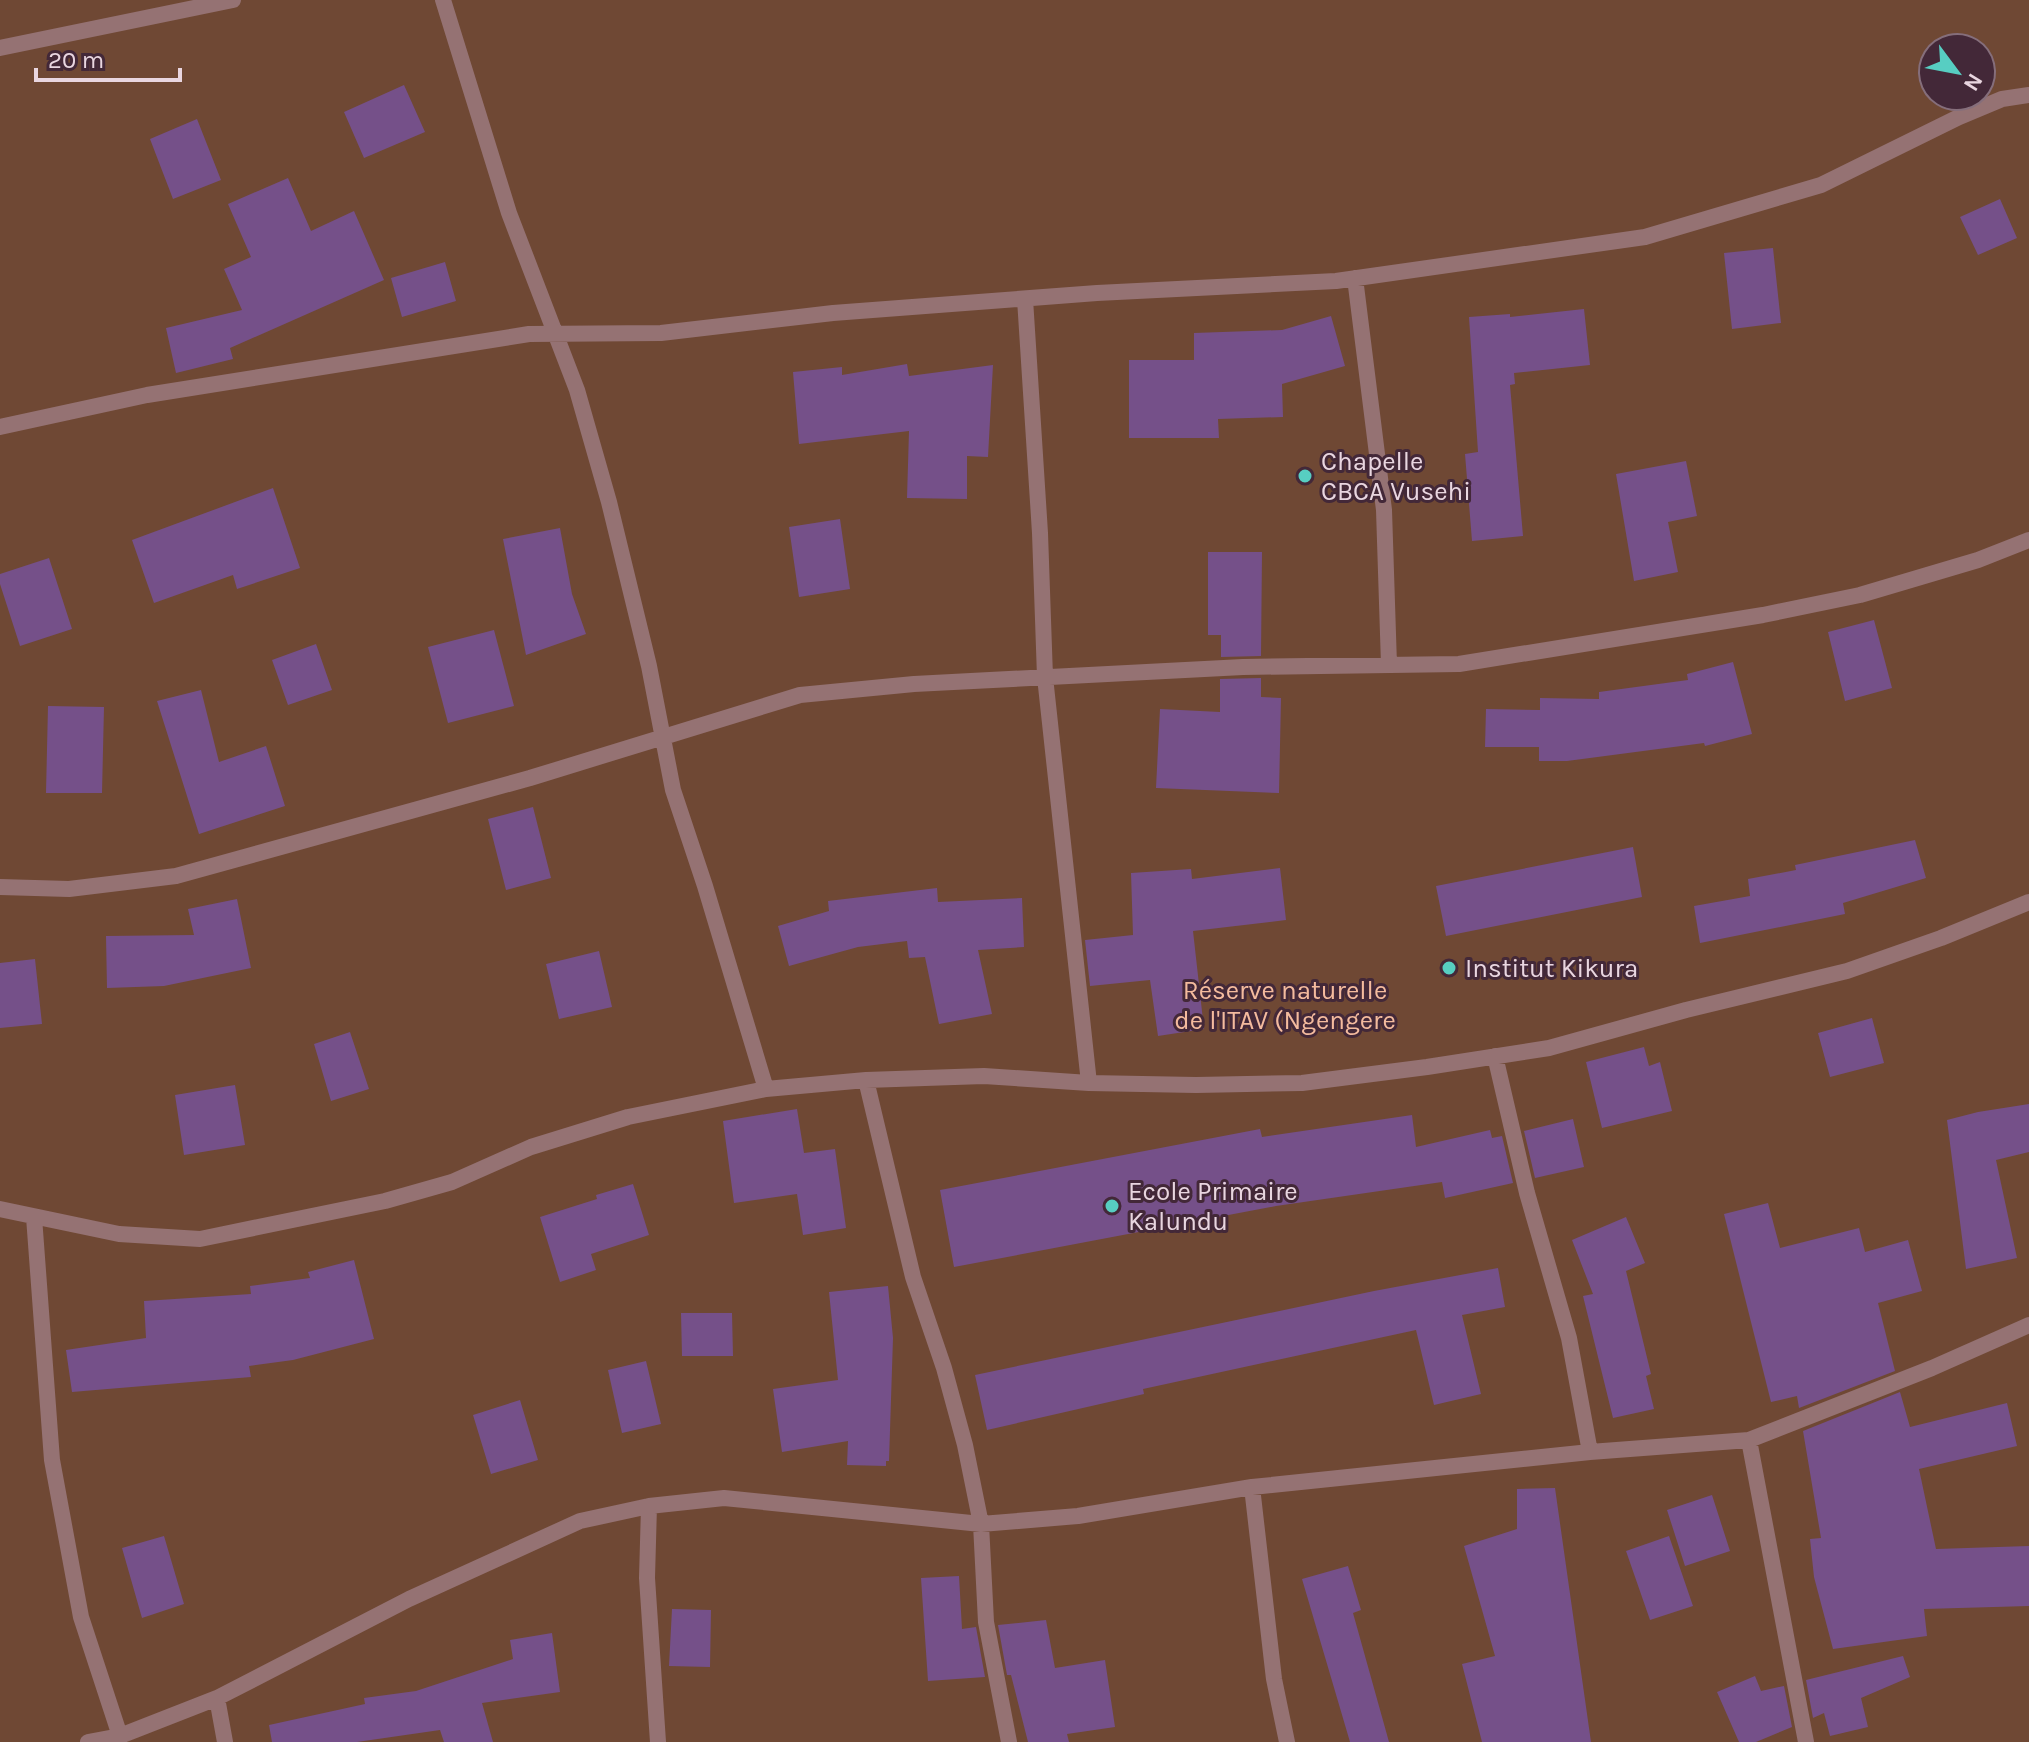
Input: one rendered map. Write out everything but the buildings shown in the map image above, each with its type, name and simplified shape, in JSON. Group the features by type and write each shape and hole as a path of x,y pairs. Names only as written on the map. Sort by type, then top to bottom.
{"street":[{"path":"0,48 233,0"},
{"path":"443,0 509,213 577,390 609,502 649,666 673,790 766,1089"},
{"path":"0,427 147,395 529,334 661,333 833,313 1355,278 1645,237 1821,185 1959,117 2002,99 2029,95"},
{"path":"1355,278 1384,510 1389,665"},
{"path":"1025,299 1040,533 1045,677 1089,1083"},
{"path":"0,887 69,889 176,876 530,778 800,695 914,684 1243,667 1459,664 1763,615 1860,595 1978,560 2029,540"},
{"path":"0,1209 119,1234 200,1239 385,1201 452,1182 531,1147 628,1117 766,1089 866,1080 984,1076 1089,1083 1302,1083 1549,1048 1686,1010 1847,971 1941,938 2029,902"},
{"path":"1495,1056 1527,1193 1569,1338 1590,1452"},
{"path":"866,1080 913,1277 944,1368 965,1445 981,1524 986,1622 1009,1742"},
{"path":"34,1217 52,1460 81,1617 120,1736"},
{"path":"88,1742 120,1736 217,1698 409,1599 580,1521 649,1506 724,1498 981,1524 1078,1516 1252,1487 1590,1452 1749,1440 1932,1368 2029,1325"},
{"path":"1749,1440 1806,1742"},
{"path":"1252,1487 1274,1679 1287,1742"},
{"path":"649,1506 647,1578 658,1742"},
{"path":"217,1698 225,1742"}],"green space":[{"name":"Réserve naturelle de l'ITAV (Ngengere","path":"0,0 2029,0 2029,1742 0,1742"}],"place":[{"name":"Chapelle CBCA Vusehi","path":"1305,476"},
{"name":"Institut Kikura","path":"1449,968"},
{"name":"Ecole Primaire Kalundu","path":"1112,1206"}]}
